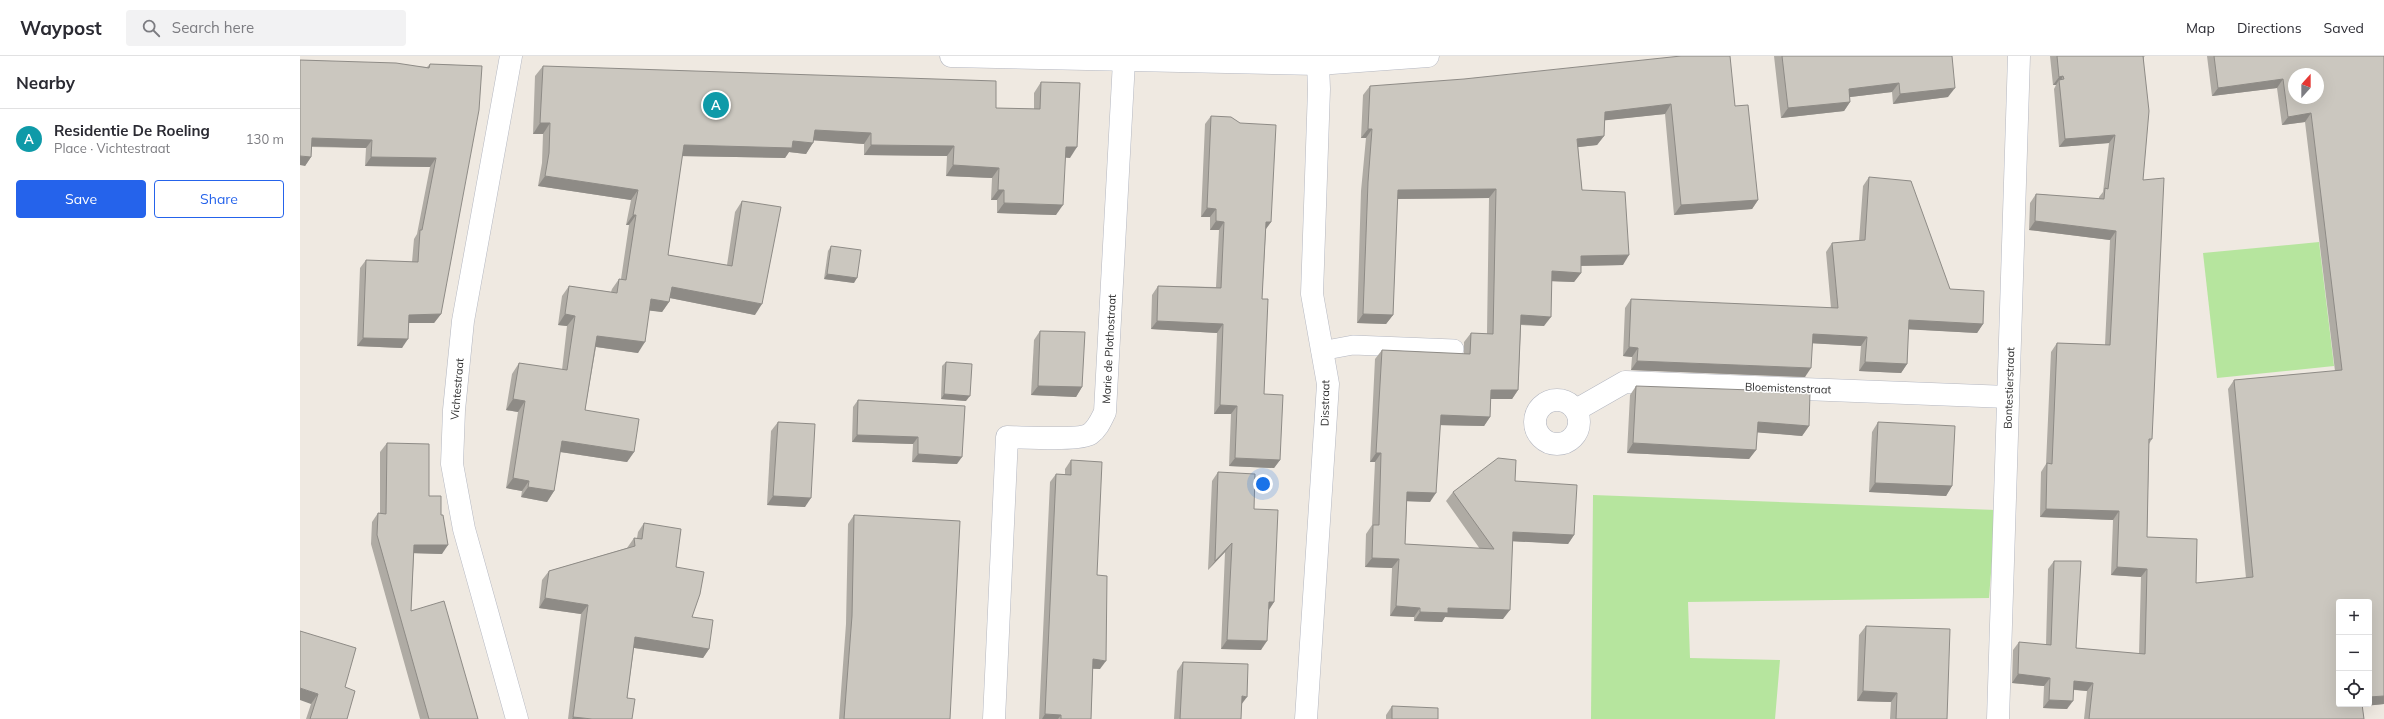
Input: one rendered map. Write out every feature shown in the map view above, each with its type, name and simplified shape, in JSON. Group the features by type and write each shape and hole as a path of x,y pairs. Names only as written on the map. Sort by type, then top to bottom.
{"street":[{"name":"Vichtestraat","path":"511,56 464,321 454,410 452,464 464,529 517,719"},
{"path":"951,56 1124,61 1318,64 1428,56"},
{"name":"Bontestierstraat","path":"1998,719 2019,56"},
{"name":"Marie de Plothostraat","path":"994,719 1007,437 1070,437 1088,435 1099,426 1105,412 1124,61"},
{"name":"Disstraat","path":"1306,719 1328,384 1312,294 1318,64"},
{"name":"Bloemistenstraat","path":"1576,410 1626,382 2008,397"}],"lane":[{"path":"1321,351 1353,345 1454,349"}],"green space":[{"path":"2319,242 2334,366 2217,378 2203,253"},
{"path":"1593,495 1996,510 1989,598 1688,602 1690,658 1780,660 1775,719 1591,719"}],"building":[{"path":"1681,56 1730,56 1735,106 1748,105 1758,200 1681,205 1671,104 1605,112 1604,136 1577,139 1582,190 1625,192 1629,255 1581,256 1581,273 1552,271 1551,317 1521,315 1518,390 1491,390 1490,417 1441,415 1436,493 1407,492 1405,544 1494,549 1453,492 1498,458 1516,460 1515,481 1577,485 1574,535 1513,532 1510,610 1448,608 1448,613 1420,612 1420,608 1396,606 1399,559 1372,558 1373,525 1379,525 1381,453 1376,453 1382,350 1470,354 1471,333 1493,334 1496,189 1398,190 1393,315 1363,314 1368,182 1372,129 1368,129 1370,86 1464,79"},
{"path":"1782,56 1952,56 1955,88 1900,94 1899,83 1849,89 1850,102 1788,108"},
{"path":"2057,56 2143,56 2149,111 2143,180 2164,178 2152,439 2149,439 2147,537 2197,539 2196,583 2253,577 2234,380 2342,370 2311,113 2288,117 2283,79 2218,88 2214,56 2384,56 2384,696 2372,697 2372,599 2336,599 2336,707 2362,707 2364,719 2089,719 2093,683 2074,681 2073,701 2049,700 2050,678 2018,674 2019,642 2051,645 2054,561 2081,561 2076,648 2145,654 2147,569 2117,567 2119,511 2046,509 2047,463 2052,464 2057,343 2110,345 2116,231 2035,221 2036,194 2104,199 2105,188 2108,189 2115,135 2065,139 2059,80 2064,79 2063,76 2059,77"},
{"path":"300,60 396,63 429,68 430,64 482,66 479,110 441,314 409,315 408,339 363,338 366,260 418,262 420,230 422,230 436,158 371,157 372,140 312,138 311,157 300,156"},
{"path":"543,66 996,81 996,108 1040,109 1041,82 1080,83 1077,147 1066,147 1063,205 1004,203 1004,190 998,190 999,168 953,165 954,146 871,145 871,133 815,130 813,143 793,141 792,148 684,145 668,255 732,266 742,201 781,207 762,304 672,287 669,302 651,299 645,342 597,336 585,410 639,419 634,452 562,441 554,491 528,487 529,481 513,478 525,401 513,399 519,363 567,370 575,316 565,314 569,286 617,293 619,279 626,280 636,215 633,215 638,190 545,176 549,153 550,123 540,123"},
{"path":"1211,116 1231,117 1240,123 1276,125 1271,222 1266,222 1262,299 1268,299 1264,394 1283,395 1280,460 1235,458 1237,406 1220,405 1223,324 1157,321 1158,286 1221,288 1224,222 1216,221 1216,209 1207,208"},
{"path":"1869,177 1911,181 1950,289 1984,291 1983,324 1909,320 1907,364 1865,362 1867,337 1813,334 1811,368 1637,361 1638,348 1629,347 1631,299 1838,308 1832,243 1865,240"},
{"path":"831,246 861,250 857,278 827,274"},
{"path":"1040,331 1085,332 1082,387 1038,386"},
{"path":"946,362 972,364 970,396 944,394"},
{"path":"1636,386 1810,392 1809,426 1758,422 1756,450 1633,443"},
{"path":"858,400 965,406 962,457 918,454 918,437 857,435"},
{"path":"778,422 815,424 811,498 773,496"},
{"path":"1878,422 1955,426 1952,486 1875,483"},
{"path":"387,443 429,444 429,496 441,496 441,515 443,515 448,545 414,545 411,611 444,601 478,719 429,719 377,535 378,513 386,514"},
{"path":"1071,460 1102,462 1097,575 1107,576 1106,661 1093,659 1091,719 1061,719 1061,715 1045,714 1056,474 1071,475"},
{"path":"1218,472 1255,474 1254,509 1278,510 1274,602 1269,602 1267,641 1227,640 1232,543 1215,561"},
{"path":"854,515 960,521 950,719 844,719 852,616"},
{"path":"644,523 681,529 676,567 704,572 700,594 692,617 713,620 709,649 635,637 627,698 635,699 632,719 592,719 573,717 588,605 545,598 549,571 635,546 634,538 642,539"},
{"path":"1866,626 1950,629 1947,719 1896,719 1897,693 1863,691"},
{"path":"300,631 356,648 345,687 355,691 347,719 310,719 318,694 300,688"},
{"path":"1183,662 1248,664 1247,697 1242,696 1241,719 1180,719"},
{"path":"1392,706 1438,708 1438,719 1392,719"}],"place":[{"name":"Residentie De Roeling","path":"716,105"}]}
